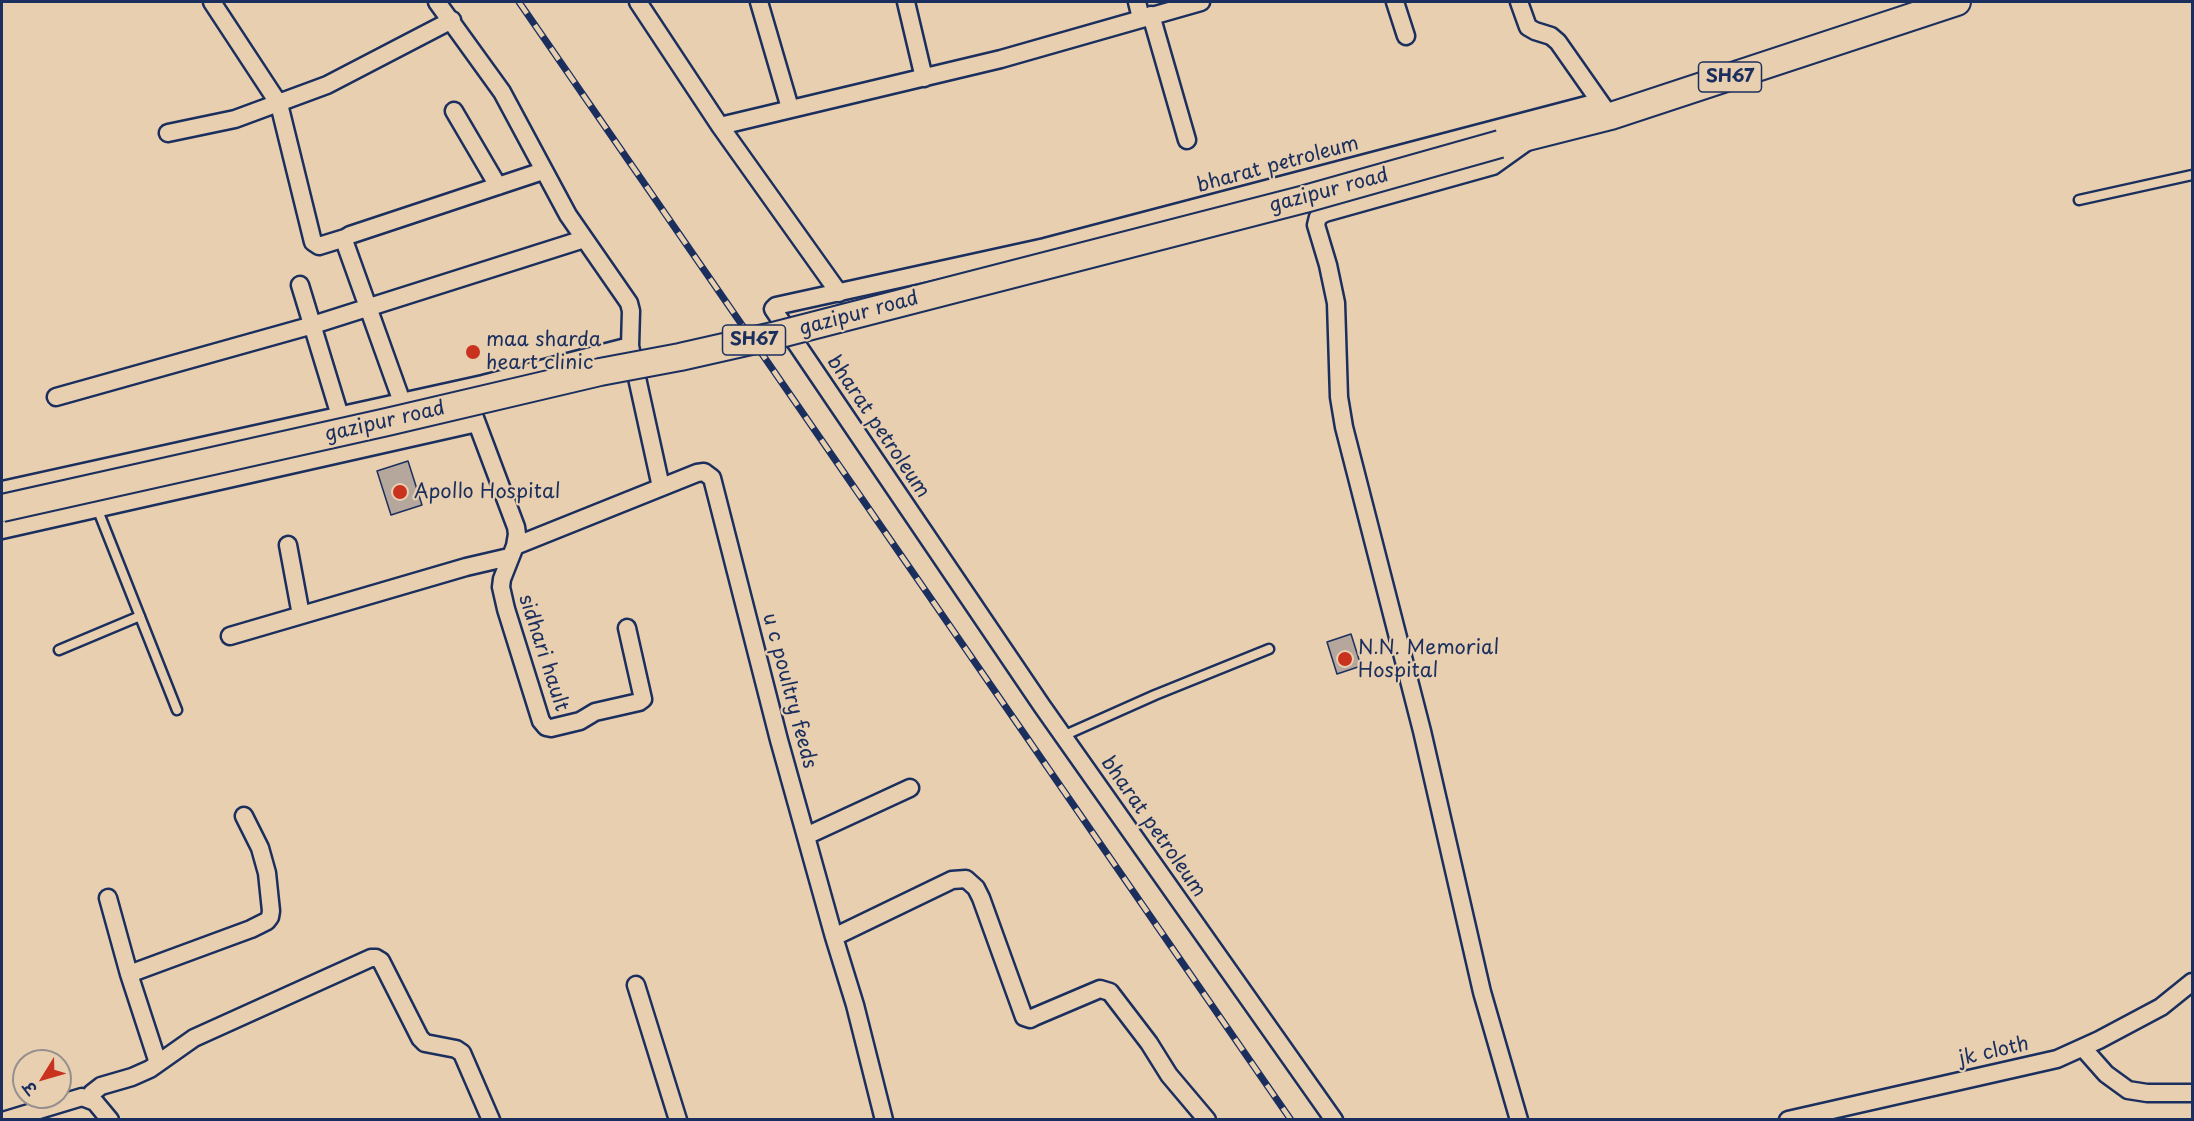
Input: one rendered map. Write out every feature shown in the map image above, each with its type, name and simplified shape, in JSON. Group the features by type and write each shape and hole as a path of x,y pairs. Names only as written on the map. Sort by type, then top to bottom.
{"main road":[{"name":"SH67","path":"1533,137 1604,109 1950,3"},
{"name":"gazipur road","path":"2,508 600,372 773,336 1533,137"}],"street":[{"path":"212,2 279,104 313,242 319,246 543,171"},
{"path":"437,2 501,92 568,215 628,303 631,311 630,346 661,487"},
{"path":"638,2 720,126 839,293"},
{"path":"759,2 790,108"},
{"path":"906,2 924,78"},
{"path":"1137,2 1146,17 1187,141"},
{"path":"720,126 1001,59 1201,2"},
{"path":"1395,2 1406,36"},
{"path":"1519,2 1528,27 1535,32 1551,36 1558,42 1604,109"},
{"path":"168,133 235,119 279,104 343,78 452,20"},
{"name":"bharat petroleum","path":"1334,1119 1063,735 773,310 776,306 1045,247 1604,109"},
{"path":"454,111 498,186"},
{"path":"1519,1119 1482,992 1422,732 1344,427 1339,397 1336,303 1316,225 1318,217 1325,213 1493,166 1533,137"},
{"path":"345,238 402,402"},
{"path":"57,397 313,325 584,239"},
{"path":"300,285 340,416"},
{"path":"2,490 464,388 630,346"},
{"name":"sidhari hault","path":"464,388 516,527 517,534 502,579 502,596 541,721 546,727 580,721 595,712 639,702 643,699 627,628"},
{"path":"2,530 477,423"},
{"name":"u c poultry feeds","path":"230,636 512,552 661,487 704,472 712,478 806,836 855,1005 884,1119"},
{"path":"288,545 301,615"},
{"path":"806,836 910,788"},
{"path":"129,974 267,921 271,911 267,873 260,848 244,816"},
{"path":"834,937 952,880 966,879 976,888 981,898 1024,1017 1029,1019 1100,989 1110,992 1149,1043 1165,1070 1208,1119"},
{"path":"108,898 129,974 158,1063"},
{"path":"89,1098 101,1086 150,1069 194,1038 370,958 381,961 420,1038 425,1043 456,1049 462,1053 491,1119"},
{"name":"jk cloth","path":"1788,1119 2058,1059 2160,1007 2193,982"},
{"path":"636,985 678,1119"},
{"path":"2083,1048 2106,1074 2128,1090 2147,1094 2193,1093"},
{"path":"6,1119 75,1097 89,1098 111,1119"}],"lane":[{"path":"2079,200 2193,175"},
{"path":"97,508 177,710"},
{"path":"59,650 140,616"},
{"path":"1063,735 1269,649"}],"building":[{"path":"408,461 422,505 391,515 377,471"},
{"path":"1351,634 1361,666 1337,674 1327,642"}],"railway":[{"path":"519,2 1291,1120"}],"place":[{"name":"maa sharda heart clinic","path":"473,352"},
{"name":"Apollo Hospital","path":"400,492"},
{"name":"N.N. Memorial Hospital","path":"1345,659"}]}
